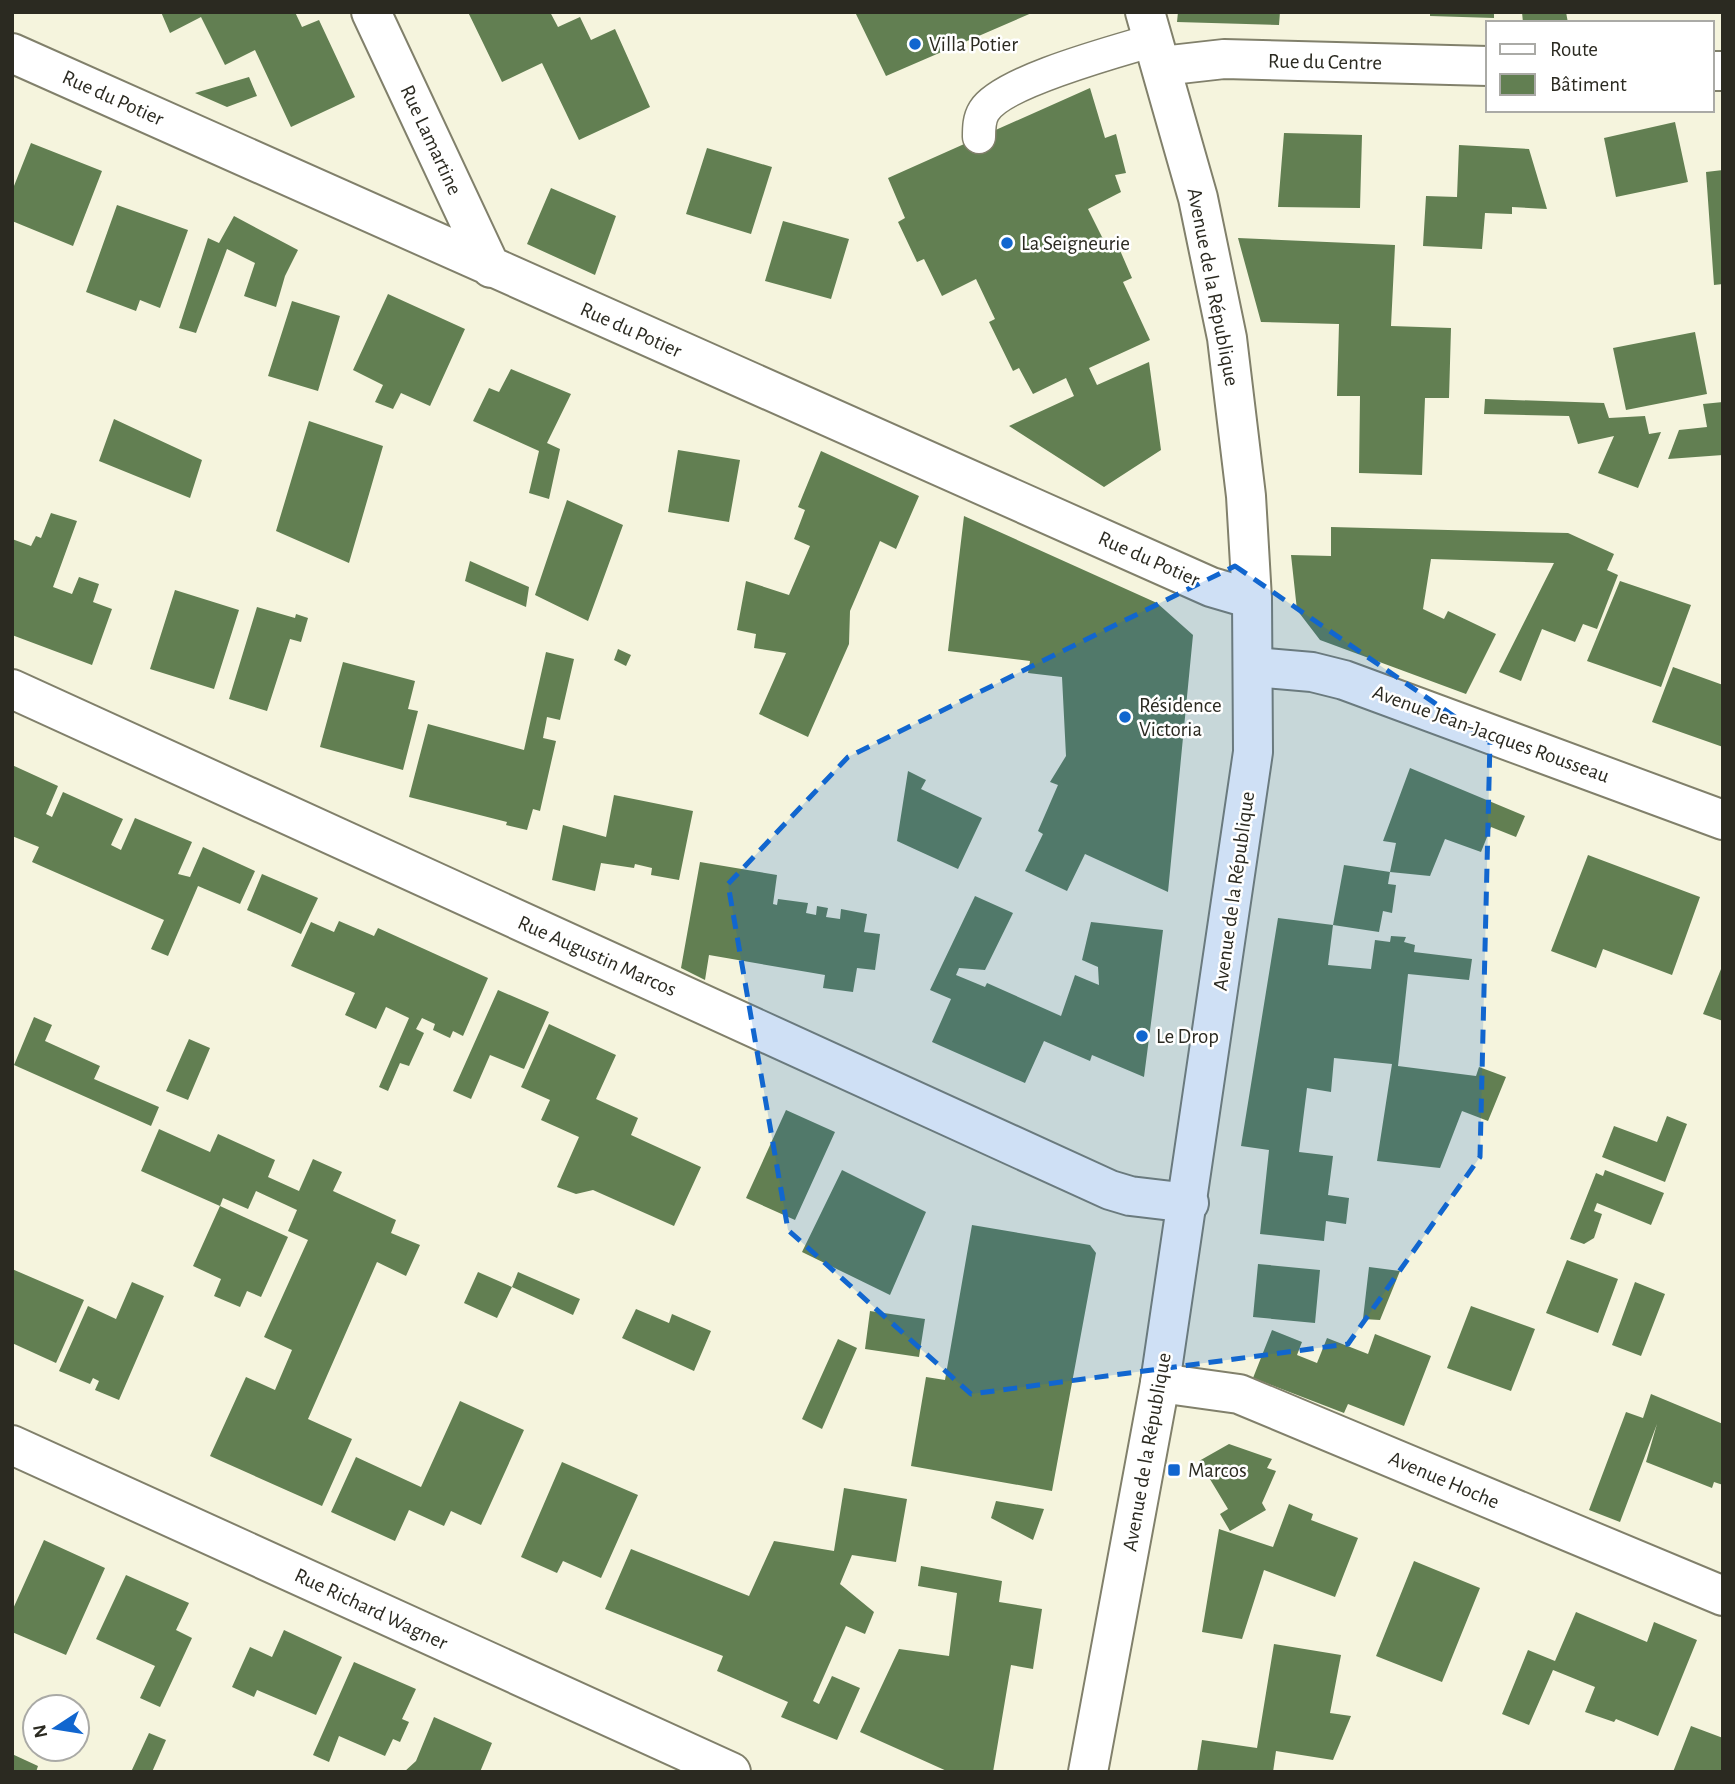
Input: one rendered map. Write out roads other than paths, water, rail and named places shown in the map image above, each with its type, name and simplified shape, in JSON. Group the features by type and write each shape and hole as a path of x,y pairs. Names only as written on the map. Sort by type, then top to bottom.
{"street":[{"name":"Rue Lamartine","path":"371,12 491,268"},
{"name":"Rue du Centre","path":"1154,40 1224,59 1486,66"},
{"name":"Avenue de la République","path":"1088,1772 1160,1383 1253,752 1254,667 1246,496 1227,338 1198,198 1154,40"},
{"name":"Rue du Potier","path":"12,53 1211,587 1252,599"},
{"name":"Avenue Jean-Jacques Rousseau","path":"1254,667 1312,672 1344,680 1723,820"},
{"name":"Rue Augustin Marcos","path":"12,689 1110,1189 1130,1196 1188,1203"},
{"name":"Avenue Hoche","path":"1160,1383 1239,1394 1723,1596"},
{"name":"Rue Richard Wagner","path":"12,1445 731,1772"}],"lane":[{"path":"979,137 979,122 985,109 1015,88 1154,40"}],"place":[{"name":"Villa Potier","path":"915,44"},
{"name":"La Seigneurie","path":"1007,243"},
{"name":"Résidence Victoria","path":"1125,717"},
{"name":"Le Drop","path":"1142,1036"},
{"name":"Marcos","path":"1174,1470"}]}
